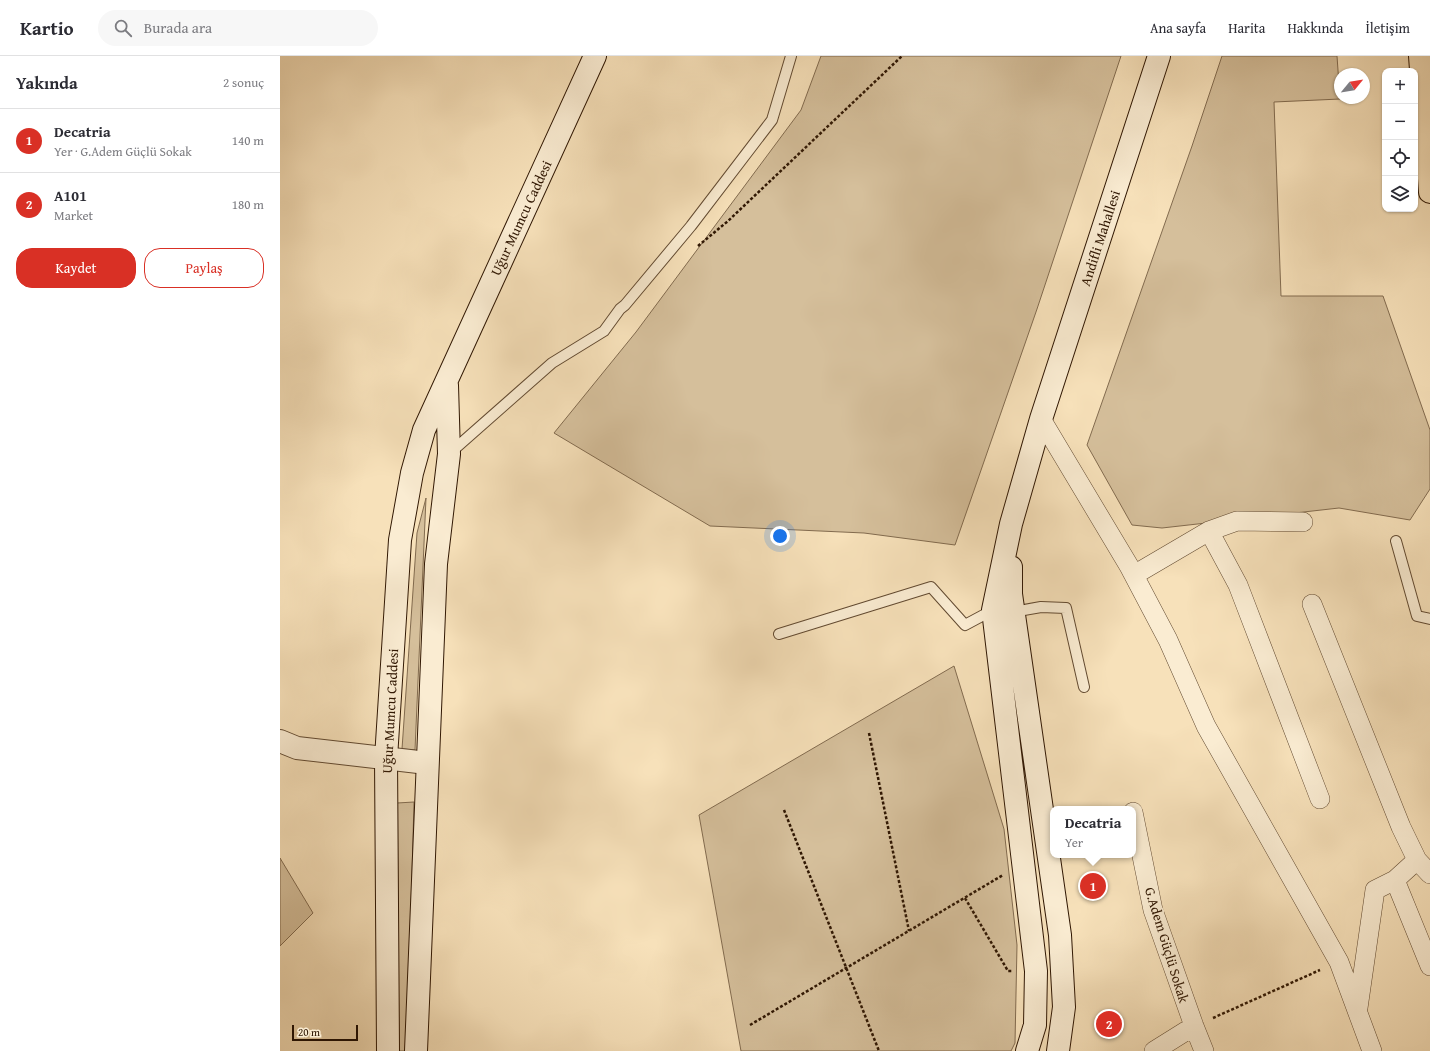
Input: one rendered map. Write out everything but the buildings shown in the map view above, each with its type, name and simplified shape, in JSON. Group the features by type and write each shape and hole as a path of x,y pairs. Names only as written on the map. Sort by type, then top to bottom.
{"highway":[{"path":"1420,56 1430,192"}],"main road":[{"name":"Uğur Mumcu Caddesi","path":"388,1051 386,758 402,533 412,473 424,430 595,56"},
{"name":"Andifli Mahallesi","path":"1003,611 1011,594 1011,524 1041,419 1159,56"},
{"name":"Uğur Mumcu Caddesi","path":"416,1051 436,564 449,454 447,380"},
{"path":"1003,611 1036,971 1035,1026 1027,1051"},
{"path":"1003,611 1060,935 1064,1007 1058,1051"},
{"path":"280,741 297,748 428,762"}],"street":[{"path":"1041,419 1134,575 1168,640 1206,726 1339,962 1372,1051"},
{"path":"1134,575 1209,531 1237,522 1303,522"},
{"path":"1209,531 1238,585 1320,799"},
{"path":"1312,604 1401,827 1417,860 1430,874"},
{"name":"G.Adem Güçlü Sokak","path":"1136,828 1154,910 1204,1051"},
{"path":"1358,1010 1375,890 1395,880 1417,860"},
{"path":"1395,880 1430,966"},
{"path":"1154,1051 1194,1026"}],"lane":[{"path":"449,454 552,363 604,331 620,309 691,226 772,120 791,56"},
{"path":"1396,541 1417,616 1430,619"},
{"path":"779,634 931,587 965,625 1003,611 1041,607 1066,608 1084,686"}],"path":[{"path":"698,246 728,221 902,56"},
{"path":"869,732 909,931"},
{"path":"784,810 879,1051"},
{"path":"750,1025 1002,876"},
{"path":"965,898 1008,971"},
{"path":"1194,1026 1339,962"}],"shaded area":[{"path":"821,56 1121,56 1037,309 955,545 864,533 710,526 554,433 636,332 801,110"},
{"path":"1222,56 1337,56 1338,68 1334,68 1334,99 1274,102 1281,296 1383,296 1430,430 1430,489 1410,520 1339,508 1162,528 1132,525 1087,445"},
{"path":"426,498 415,750 402,749 417,533"},
{"path":"954,666 1004,829 1017,945 1015,1043 1011,1051 741,1051 699,815"},
{"path":"414,802 407,1051 399,1051 397,803"},
{"path":"280,858 313,913 280,946"}],"place":[{"name":"Decatria","path":"1093,886"},
{"name":"A101","path":"1109,1024"}]}
